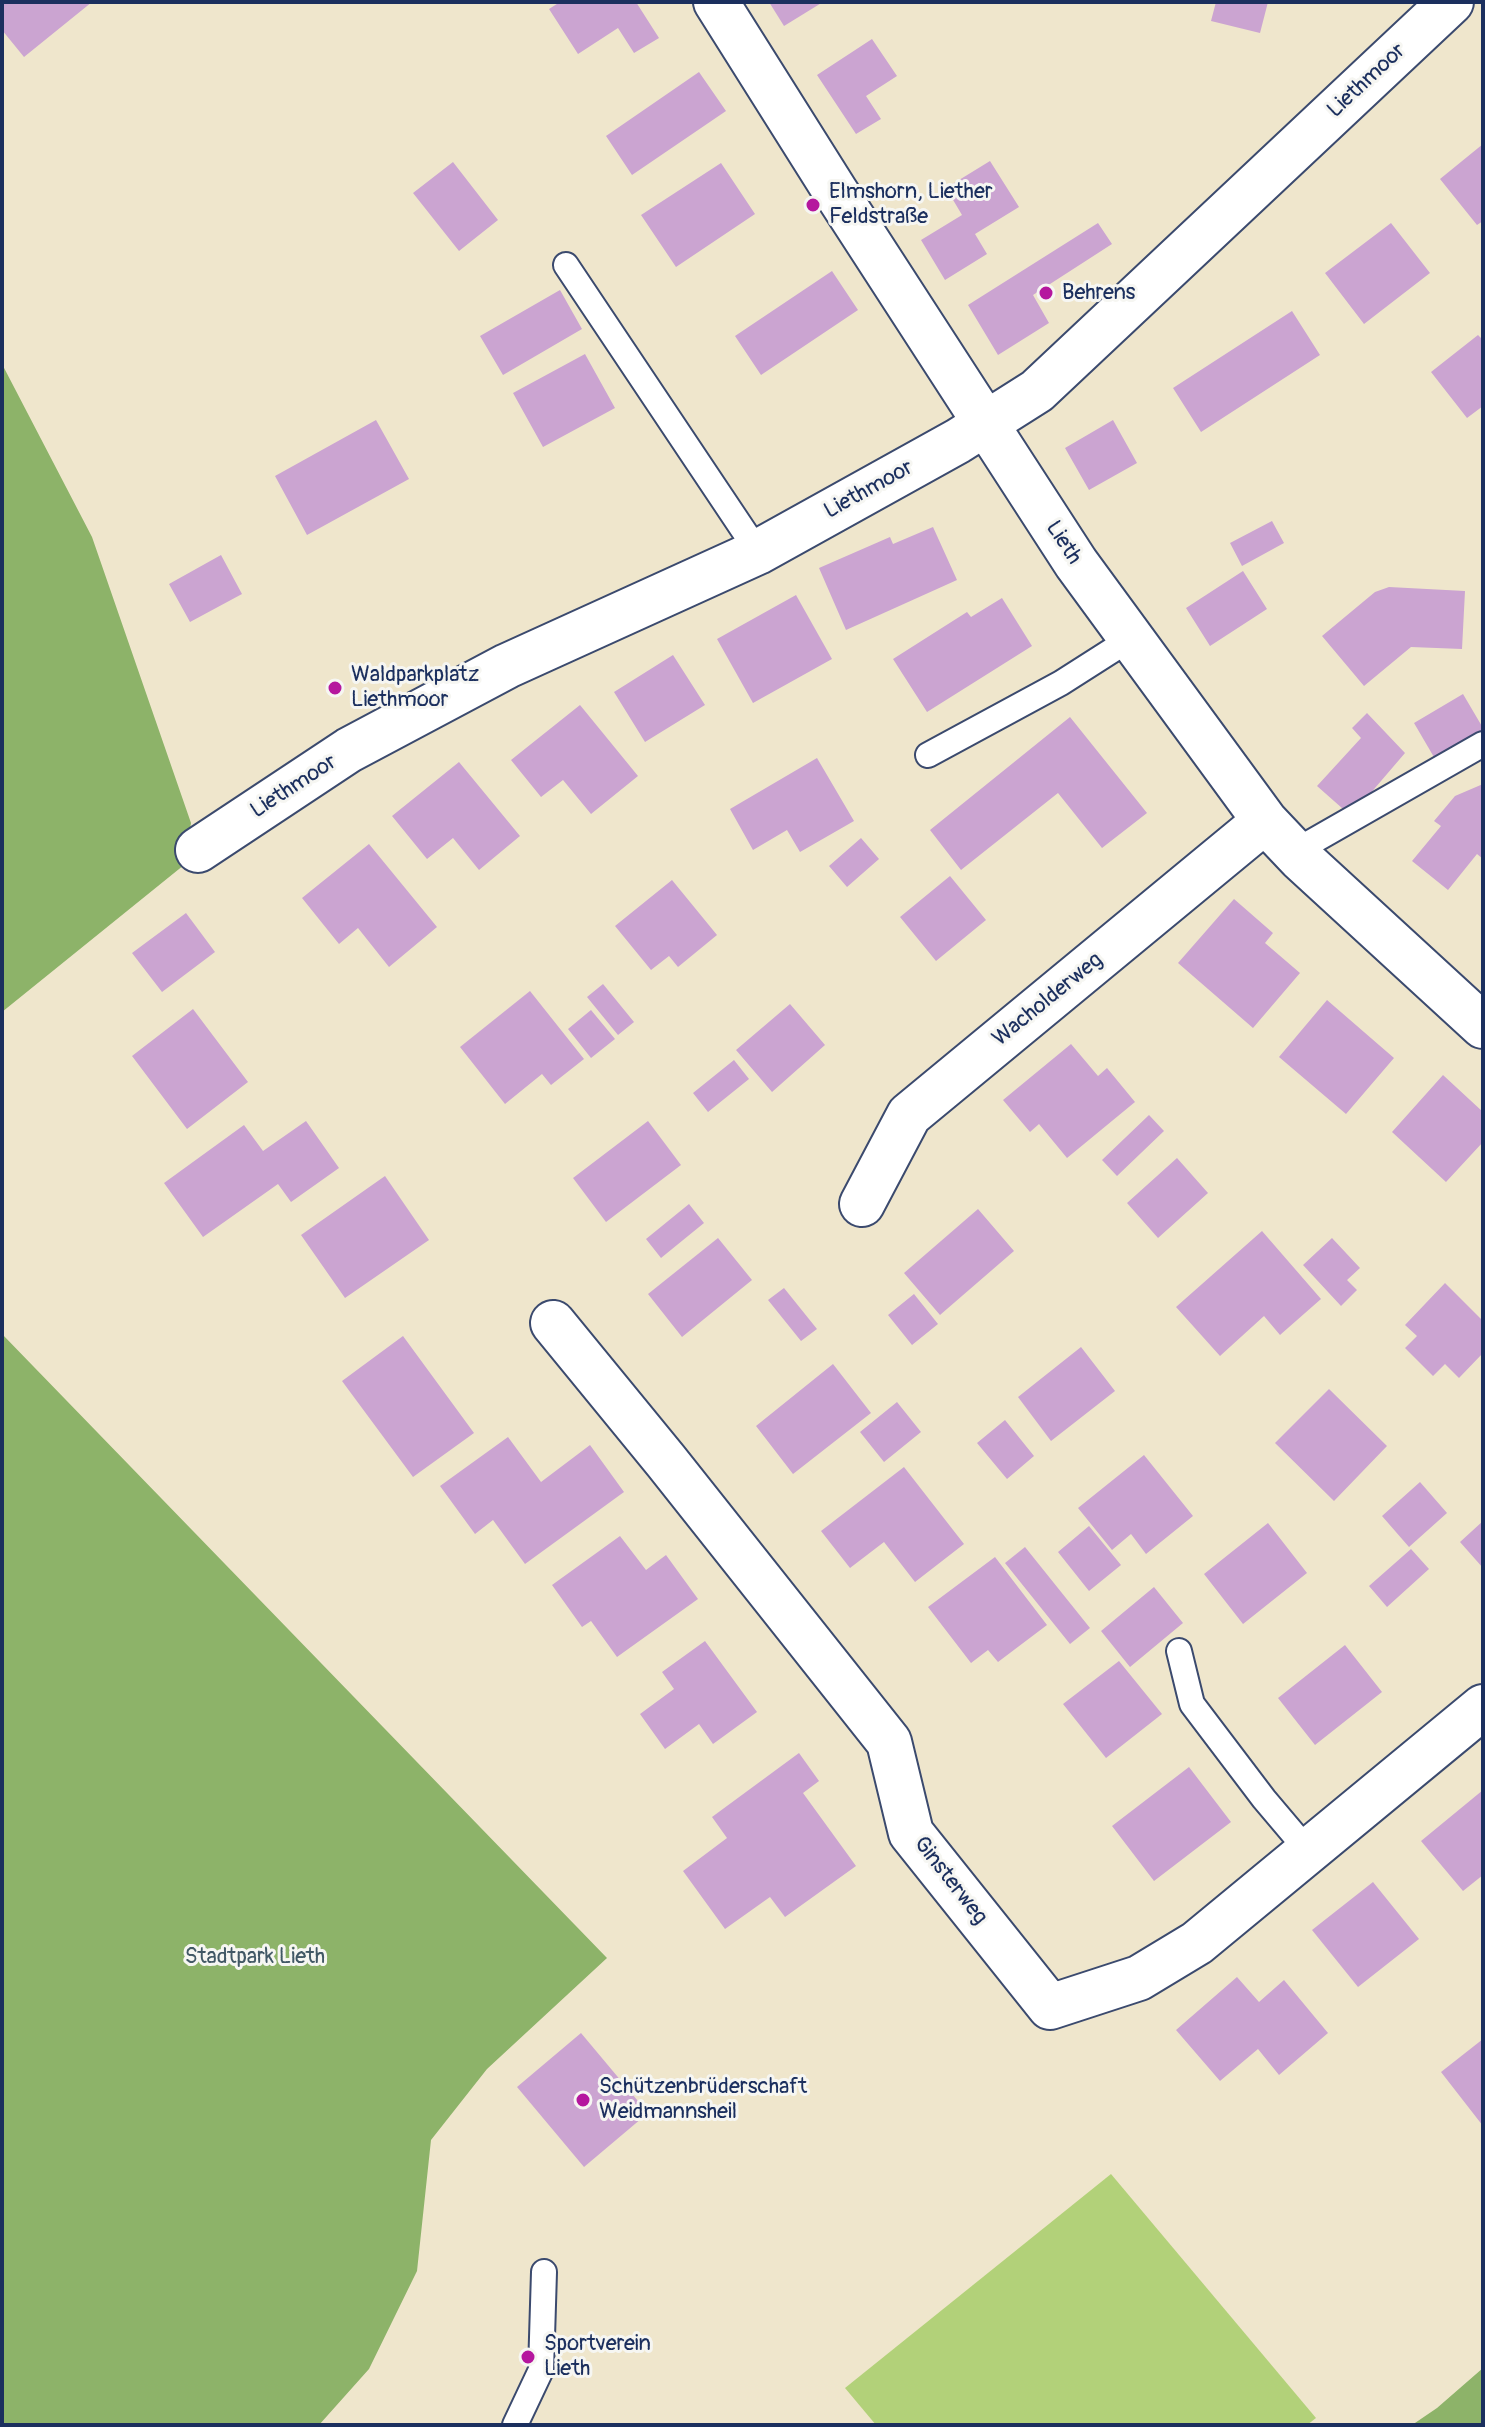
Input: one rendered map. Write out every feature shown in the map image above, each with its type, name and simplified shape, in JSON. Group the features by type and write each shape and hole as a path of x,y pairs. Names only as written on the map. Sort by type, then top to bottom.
{"street":[{"name":"Lieth","path":"716,2 985,424 1130,639 1280,837 1483,1026"},
{"name":"Liethmoor","path":"198,850 349,750 494,673 758,552 985,424 1037,391 1451,2"},
{"name":"Wacholderweg","path":"862,1204 909,1115 1280,837"},
{"name":"Ginsterweg","path":"553,1323 889,1742 911,1833 1050,2007 1139,1978 1197,1943 1483,1707"}],"lane":[{"path":"566,265 758,552"},
{"path":"928,755 1061,683 1130,639"},
{"path":"1280,837 1483,744"},
{"path":"1179,1651 1192,1704 1308,1851"},
{"path":"515,2425 541,2370 544,2272"}],"green space":[{"path":"2,364 92,537 191,823 184,865 2,1012"},
{"name":"Stadtpark Lieth","path":"2,1334 607,1958 487,2069 431,2140 417,2271 369,2369 319,2425 2,2425"},
{"path":"1111,2174 1316,2418 1307,2425 876,2425 845,2388"},
{"path":"1483,2368 1483,2425 1412,2425 1437,2408"}],"building":[{"path":"2,2 92,2 24,57 2,30"},
{"path":"560,2 636,2 659,38 634,53 618,28 578,54 549,9"},
{"path":"769,2 823,2 784,26"},
{"path":"1216,2 1268,2 1260,33 1211,21"},
{"path":"872,39 897,76 866,96 881,119 856,134 817,75"},
{"path":"699,72 726,111 632,175 606,136"},
{"path":"1483,144 1483,221 1477,225 1440,179"},
{"path":"990,161 1019,207 975,234 987,254 945,280 921,240 962,215 946,188"},
{"path":"453,162 498,220 459,251 413,193"},
{"path":"721,163 755,214 676,267 641,215"},
{"path":"1098,223 1112,244 1033,295 1049,323 998,355 968,305"},
{"path":"1391,223 1430,273 1364,324 1325,273"},
{"path":"832,271 858,310 761,375 735,336"},
{"path":"560,290 582,329 503,375 480,336"},
{"path":"1292,311 1320,355 1201,432 1173,388"},
{"path":"1478,335 1483,340 1483,406 1467,418 1431,372"},
{"path":"585,354 615,408 543,447 513,393"},
{"path":"376,420 409,479 307,535 275,476"},
{"path":"1113,420 1137,463 1089,490 1065,448"},
{"path":"1272,521 1284,543 1242,566 1230,543"},
{"path":"933,527 957,580 846,630 819,568 890,537 893,544"},
{"path":"221,555 242,594 190,622 169,584"},
{"path":"1243,571 1267,609 1210,646 1186,608"},
{"path":"1389,587 1465,591 1462,649 1411,647 1364,686 1322,636 1375,592"},
{"path":"796,595 832,659 753,703 717,639"},
{"path":"1002,598 1032,646 927,712 893,659 967,612 971,617"},
{"path":"673,655 705,705 645,742 614,692"},
{"path":"1463,694 1483,728 1483,737 1438,764 1414,723"},
{"path":"580,705 638,776 591,814 563,780 541,797 511,760"},
{"path":"1367,713 1405,753 1351,816 1317,786 1361,738 1352,728"},
{"path":"1070,717 1147,813 1102,848 1058,793 961,870 930,830"},
{"path":"817,758 854,821 800,852 787,830 753,850 730,809"},
{"path":"459,762 520,836 479,870 453,838 427,859 392,816"},
{"path":"1483,784 1483,859 1477,854 1448,890 1412,861 1441,826 1434,821 1455,796"},
{"path":"861,838 879,859 847,887 829,866"},
{"path":"369,844 437,927 389,967 358,928 339,944 302,898"},
{"path":"950,876 986,920 936,961 900,917"},
{"path":"672,880 717,935 678,967 669,956 651,970 615,926"},
{"path":"1234,899 1273,933 1265,943 1300,973 1253,1028 1178,963"},
{"path":"186,913 215,952 162,992 132,953"},
{"path":"603,984 634,1022 618,1035 587,997"},
{"path":"530,991 584,1059 551,1085 542,1074 505,1104 460,1047"},
{"path":"1327,1000 1394,1058 1346,1114 1279,1057"},
{"path":"790,1004 825,1045 772,1092 736,1050"},
{"path":"193,1009 248,1082 187,1129 132,1056"},
{"path":"591,1010 615,1039 591,1058 568,1029"},
{"path":"1071,1044 1098,1076 1107,1068 1135,1102 1067,1158 1039,1124 1030,1132 1003,1100"},
{"path":"734,1060 749,1079 708,1112 693,1093"},
{"path":"1443,1075 1483,1112 1483,1142 1446,1182 1392,1132"},
{"path":"1149,1115 1164,1131 1117,1176 1102,1160"},
{"path":"306,1121 339,1168 291,1202 278,1184 203,1237 164,1183 244,1125 263,1151"},
{"path":"648,1121 681,1165 606,1222 573,1178"},
{"path":"1177,1158 1208,1193 1158,1238 1127,1203"},
{"path":"385,1176 429,1240 345,1298 301,1235"},
{"path":"689,1204 704,1223 661,1258 646,1239"},
{"path":"978,1209 1014,1251 940,1315 904,1273"},
{"path":"1262,1231 1321,1299 1280,1335 1264,1316 1220,1356 1176,1307"},
{"path":"718,1238 752,1280 682,1337 648,1294"},
{"path":"1332,1238 1360,1268 1347,1280 1357,1290 1341,1306 1303,1265"},
{"path":"1445,1283 1483,1321 1483,1353 1459,1378 1445,1364 1433,1376 1405,1348 1417,1336 1405,1325"},
{"path":"784,1288 817,1329 801,1341 768,1300"},
{"path":"914,1294 938,1324 912,1345 888,1315"},
{"path":"403,1336 474,1433 413,1477 342,1381"},
{"path":"1081,1347 1115,1391 1051,1441 1018,1397"},
{"path":"833,1364 871,1413 793,1474 756,1426"},
{"path":"1329,1389 1387,1446 1334,1501 1275,1443"},
{"path":"897,1402 921,1432 884,1462 860,1432"},
{"path":"1005,1420 1034,1456 1007,1479 977,1443"},
{"path":"508,1437 541,1482 590,1445 624,1492 525,1564 493,1520 475,1534 440,1486"},
{"path":"1144,1455 1193,1516 1146,1554 1131,1534 1112,1550 1078,1508"},
{"path":"904,1467 964,1544 915,1582 884,1542 850,1568 821,1531"},
{"path":"1420,1482 1447,1513 1409,1547 1382,1516"},
{"path":"1483,1521 1483,1568 1460,1542"},
{"path":"1268,1523 1307,1573 1243,1624 1204,1574"},
{"path":"1089,1526 1121,1565 1089,1591 1058,1552"},
{"path":"620,1536 646,1570 666,1555 698,1599 617,1657 591,1621 582,1627 552,1585"},
{"path":"1025,1547 1090,1628 1070,1644 1005,1563"},
{"path":"1411,1549 1429,1569 1387,1607 1369,1586"},
{"path":"995,1557 1047,1625 998,1662 988,1650 971,1663 928,1607"},
{"path":"1154,1587 1183,1623 1130,1667 1101,1631"},
{"path":"705,1641 757,1712 713,1744 699,1724 665,1749 640,1714 674,1689 662,1672"},
{"path":"1345,1645 1382,1692 1315,1745 1278,1698"},
{"path":"1119,1661 1162,1714 1106,1758 1063,1704"},
{"path":"799,1753 819,1781 803,1793 856,1866 785,1917 770,1897 725,1929 683,1871 727,1838 712,1817"},
{"path":"1189,1767 1231,1822 1154,1881 1112,1826"},
{"path":"1483,1790 1483,1875 1463,1891 1421,1841"},
{"path":"1373,1882 1419,1939 1358,1987 1312,1930"},
{"path":"1237,1977 1259,2002 1284,1980 1328,2033 1279,2075 1258,2049 1220,2081 1176,2030"},
{"name":"Schützenbrüderschaft Weidmannsheil","path":"581,2033 648,2113 584,2167 517,2087"},
{"path":"1483,2039 1483,2126 1441,2072"}],"place":[{"name":"Elmshorn, Liether Feldstraße","path":"813,205"},
{"name":"Behrens","path":"1046,293"},
{"name":"Waldparkplatz Liethmoor","path":"335,688"},
{"name":"Schützenbrüderschaft Weidmannsheil","path":"583,2100"},
{"name":"Sportverein Lieth","path":"528,2357"}]}
